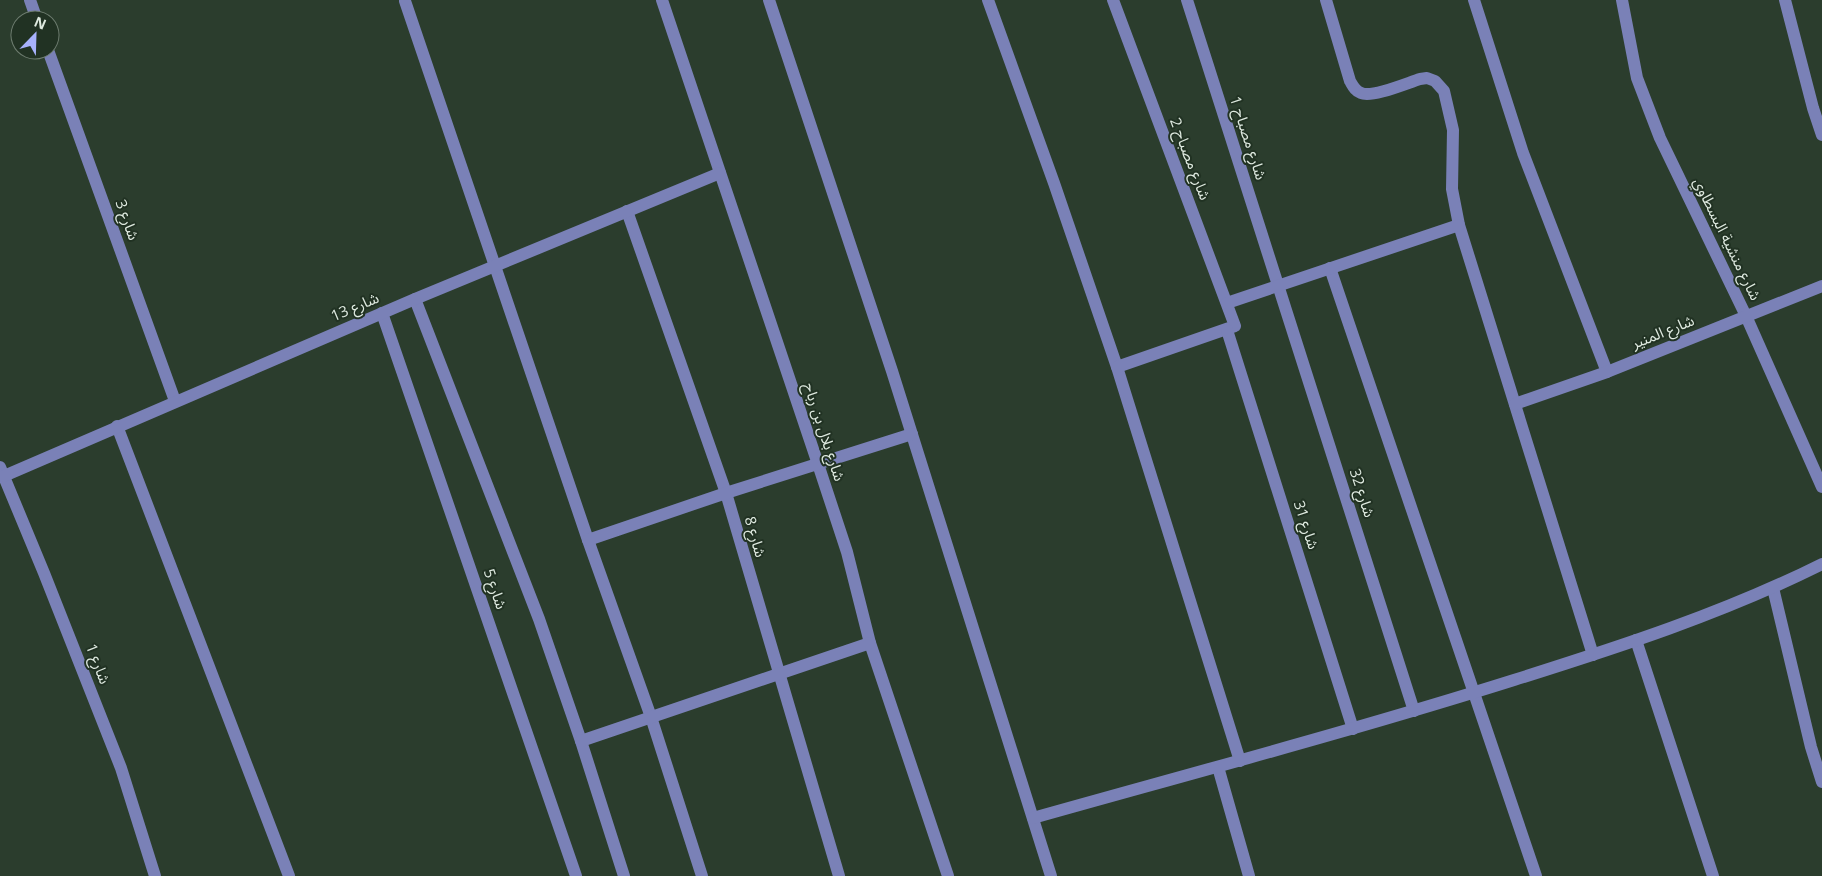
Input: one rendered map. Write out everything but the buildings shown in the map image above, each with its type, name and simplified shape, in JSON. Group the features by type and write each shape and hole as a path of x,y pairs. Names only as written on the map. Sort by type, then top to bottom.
{"street":[{"name":"شارع بلال بن رباح","path":"662,0 847,552 870,643 948,876"},
{"path":"769,0 912,434 1051,876"},
{"path":"988,0 1054,183 1117,367 1240,761"},
{"name":"شارع مصباح 2","path":"1113,0 1227,303 1235,326 1230,329"},
{"name":"شارع مصباح 1","path":"1187,0 1278,286"},
{"path":"1326,0 1354,89 1361,94 1370,95 1427,78 1435,81 1444,91 1453,130 1452,188 1459,225 1593,655"},
{"path":"1474,0 1523,153 1608,372"},
{"name":"شارع منشية البسطاوي","path":"1622,0 1638,78 1660,138 1746,316 1822,487"},
{"path":"1785,0 1813,108 1822,135"},
{"path":"405,1 588,540 651,717 702,876"},
{"name":"شارع 3","path":"52,60 174,401"},
{"name":"شارع 13","path":"2,471 118,426 415,299 720,173"},
{"name":"شارع 8","path":"627,211 726,493 839,876"},
{"path":"1227,303 1459,225"},
{"path":"1330,268 1536,876"},
{"name":"شارع 32","path":"1278,286 1414,711"},
{"name":"شارع المنير","path":"1515,404 1608,372 1822,286"},
{"path":"415,299 539,619 581,741 624,876"},
{"name":"شارع 5","path":"382,314 576,876"},
{"path":"1117,367 1230,329"},
{"name":"شارع 31","path":"1230,329 1353,729"},
{"path":"118,426 289,876"},
{"path":"588,540 726,493 912,434"},
{"name":"شارع 1","path":"2,471 121,768 155,876"},
{"path":"1032,818 1353,729 1593,655 1773,588 1822,564"},
{"path":"1773,588 1816,746 1822,782"},
{"path":"1636,640 1713,876"},
{"path":"581,741 870,643"},
{"path":"1218,766 1249,876"}]}
